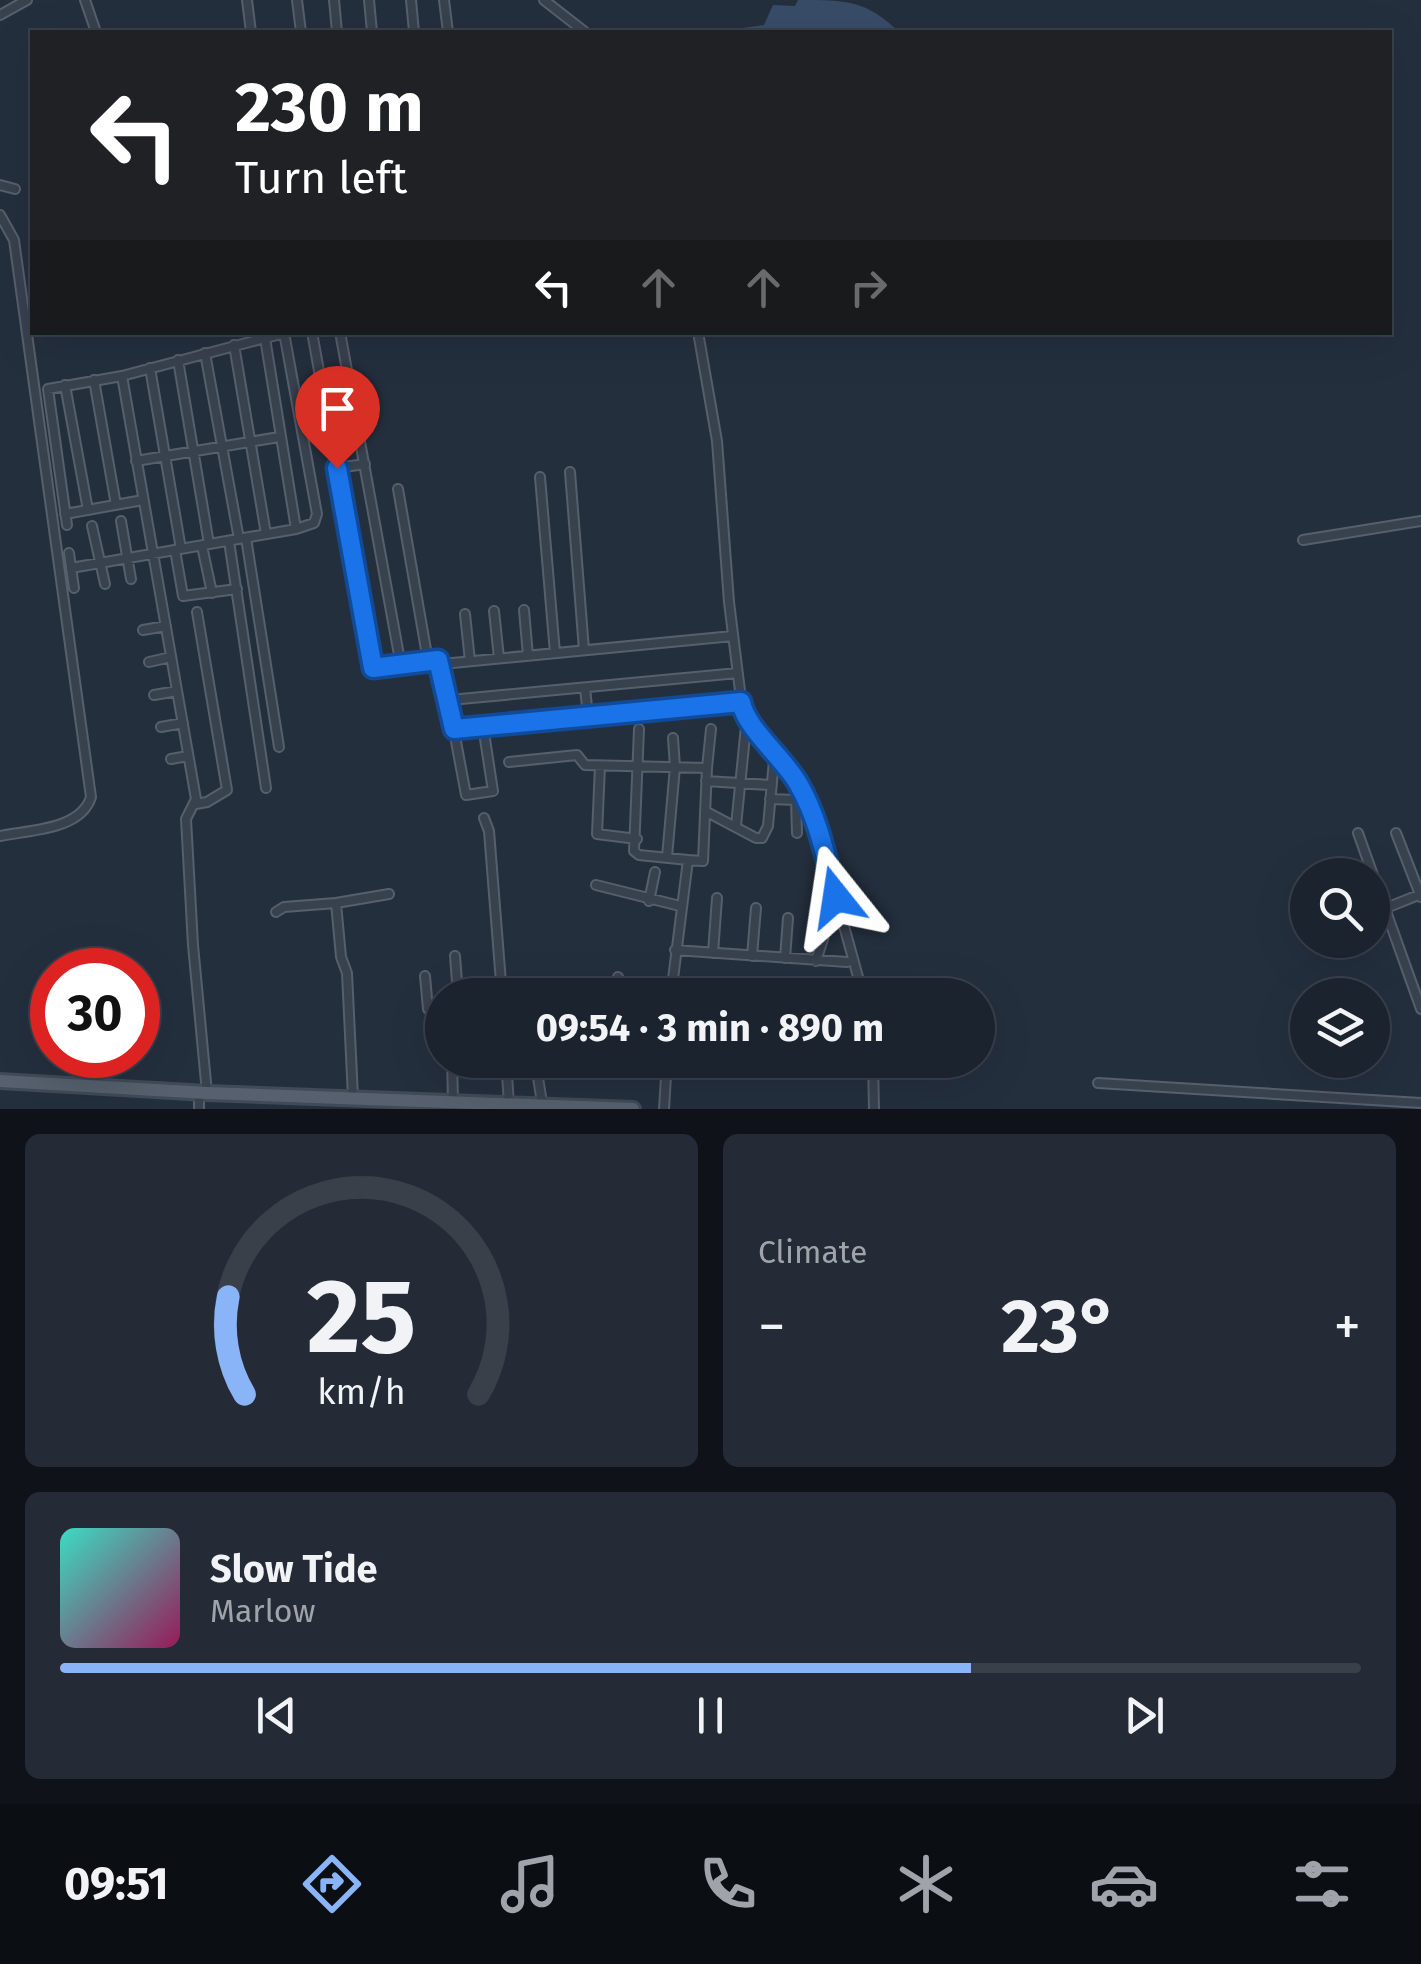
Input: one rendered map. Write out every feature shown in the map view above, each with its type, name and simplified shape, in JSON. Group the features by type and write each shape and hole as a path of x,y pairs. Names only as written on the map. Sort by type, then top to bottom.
{"main road":[{"path":"0,1081 347,1101 633,1109"}],"street":[{"path":"0,15 26,0"},
{"path":"85,0 95,30"},
{"path":"247,0 252,30"},
{"path":"297,0 301,30"},
{"path":"334,0 337,30"},
{"path":"368,0 372,30"},
{"path":"411,0 414,30"},
{"path":"444,0 448,30"},
{"path":"544,0 581,30"},
{"path":"0,186 15,189"},
{"path":"0,214 14,240 91,797 88,807 67,822 0,836"},
{"path":"67,525 48,391 278,335"},
{"path":"72,568 314,524 317,514 283,335"},
{"path":"313,335 372,666 378,670 438,660 442,664 464,794 490,794 493,788 484,726"},
{"path":"341,335 401,666"},
{"path":"699,335 717,442 741,702 749,720 797,780 815,817 859,978"},
{"path":"265,338 296,529"},
{"path":"234,345 266,534"},
{"path":"205,353 279,747"},
{"path":"178,360 212,593"},
{"path":"150,368 183,596 237,588"},
{"path":"122,376 196,804 186,819 203,1093 199,1109"},
{"path":"94,380 116,505"},
{"path":"66,385 88,510"},
{"path":"136,461 279,437"},
{"path":"337,468 364,464"},
{"path":"570,472 584,650"},
{"path":"540,477 555,653"},
{"path":"398,489 428,661"},
{"path":"63,499 85,495"},
{"path":"65,514 144,500"},
{"path":"121,521 130,580"},
{"path":"1303,540 1421,521"},
{"path":"92,526 105,584"},
{"path":"238,539 237,588 266,788"},
{"path":"69,553 74,588"},
{"path":"494,610 499,658"},
{"path":"524,610 528,656"},
{"path":"196,804 208,802 227,790 197,612"},
{"path":"466,614 470,662"},
{"path":"143,630 166,626"},
{"path":"442,664 733,636"},
{"path":"149,662 171,657"},
{"path":"450,700 738,673"},
{"path":"585,688 588,716"},
{"path":"154,695 177,690"},
{"path":"454,729 741,702"},
{"path":"160,727 183,723"},
{"path":"736,826 746,726"},
{"path":"639,729 635,854 703,860 710,729"},
{"path":"667,857 675,767 673,738"},
{"path":"705,811 762,838 768,826 774,750"},
{"path":"509,762 577,755 583,764 600,766 707,768"},
{"path":"170,759 188,756"},
{"path":"600,766 597,834 637,839"},
{"path":"706,781 770,784"},
{"path":"770,799 796,800 797,833"},
{"path":"484,818 489,831 501,978"},
{"path":"1358,833 1367,858"},
{"path":"1390,907 1421,895 1396,833"},
{"path":"673,978 688,860"},
{"path":"649,901 656,872"},
{"path":"596,885 680,906"},
{"path":"276,912 389,894"},
{"path":"713,953 717,898"},
{"path":"336,903 341,956 347,973 347,1101"},
{"path":"752,956 756,908"},
{"path":"784,958 788,918"},
{"path":"1390,920 1421,1009"},
{"path":"816,961 826,930"},
{"path":"674,950 847,962"},
{"path":"455,956 457,978"},
{"path":"452,1078 453,1101"},
{"path":"507,1078 508,1104"},
{"path":"538,1078 543,1107"},
{"path":"664,1109 666,1078"},
{"path":"873,1078 874,1109"},
{"path":"1098,1083 1354,1104 1421,1103"}],"water":[{"path":"798,0 854,4 897,30 735,30 764,25 773,5 795,6"}],"route":[{"path":"337,468 375,670 441,661 454,729 741,702 749,720 782,758 811,806 836,897"}]}
